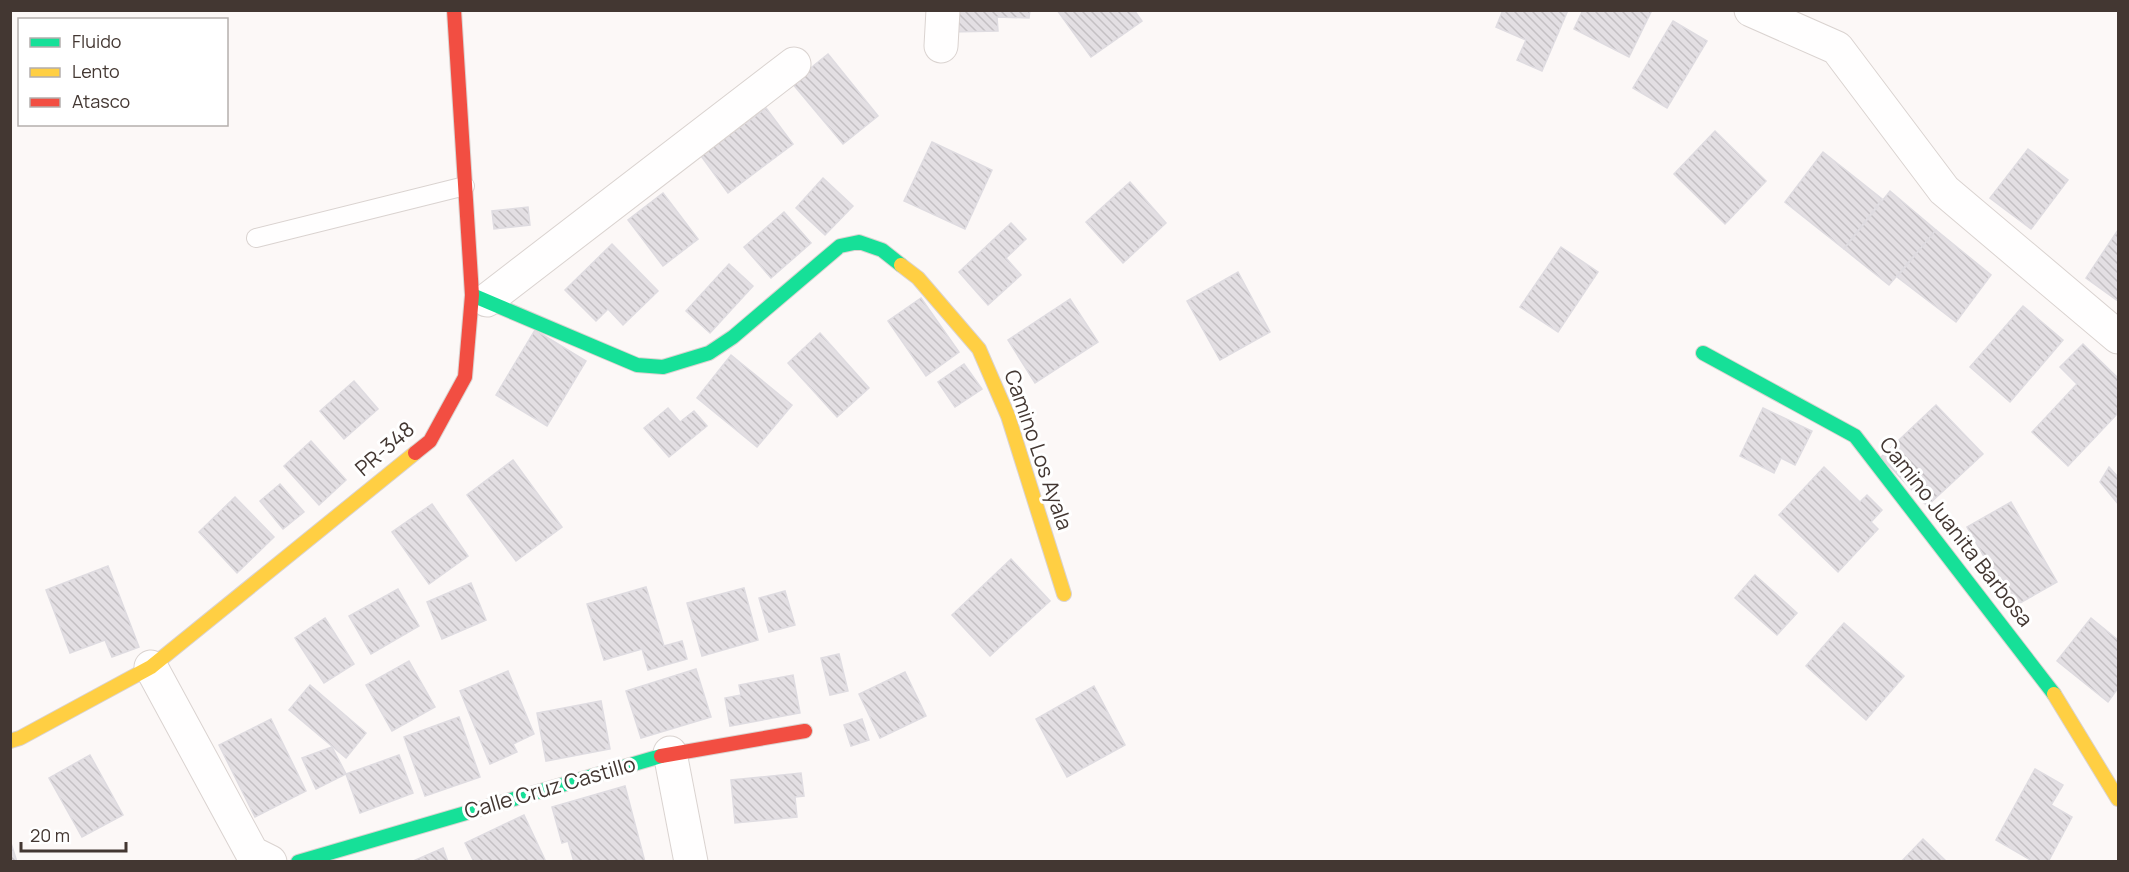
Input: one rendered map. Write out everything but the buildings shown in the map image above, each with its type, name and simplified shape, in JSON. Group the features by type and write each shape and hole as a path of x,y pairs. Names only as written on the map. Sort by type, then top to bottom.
{"street":[{"name":"PR-348","path":"10,741 20,738 151,667 430,441 465,377 480,297 465,186 454,10"},
{"path":"941,46 943,10"},
{"path":"1751,10 1837,48 1944,190 2118,337"},
{"path":"480,297 794,64"},
{"name":"Camino Los Ayala","path":"480,297 637,365 663,367 709,353 733,337 840,246 858,242 882,250 918,278 979,349 1008,416 1064,594"},
{"name":"Camino Juanita Barbosa","path":"1703,353 1855,436 2059,700 2118,799"},
{"path":"151,667 252,853 270,861"},
{"name":"Calle Cruz Castillo","path":"298,861 670,753 805,731"},
{"path":"670,753 691,861"}],"lane":[{"path":"256,238 465,186"}],"traffic: fast":[{"path":"472,295 637,365 663,367 709,353 733,337 840,246 859,242 882,250 901,265"},
{"path":"1703,353 1855,436 2054,694"},
{"path":"298,862 661,756"}],"traffic: slow":[{"path":"901,265 918,278 979,349 1008,416 1064,594"},
{"path":"10,741 20,738 151,667 415,453"},
{"path":"2054,694 2118,799"}],"traffic: jam":[{"path":"415,453 430,441 465,377 472,295 454,10"},
{"path":"661,756 805,731"}]}
